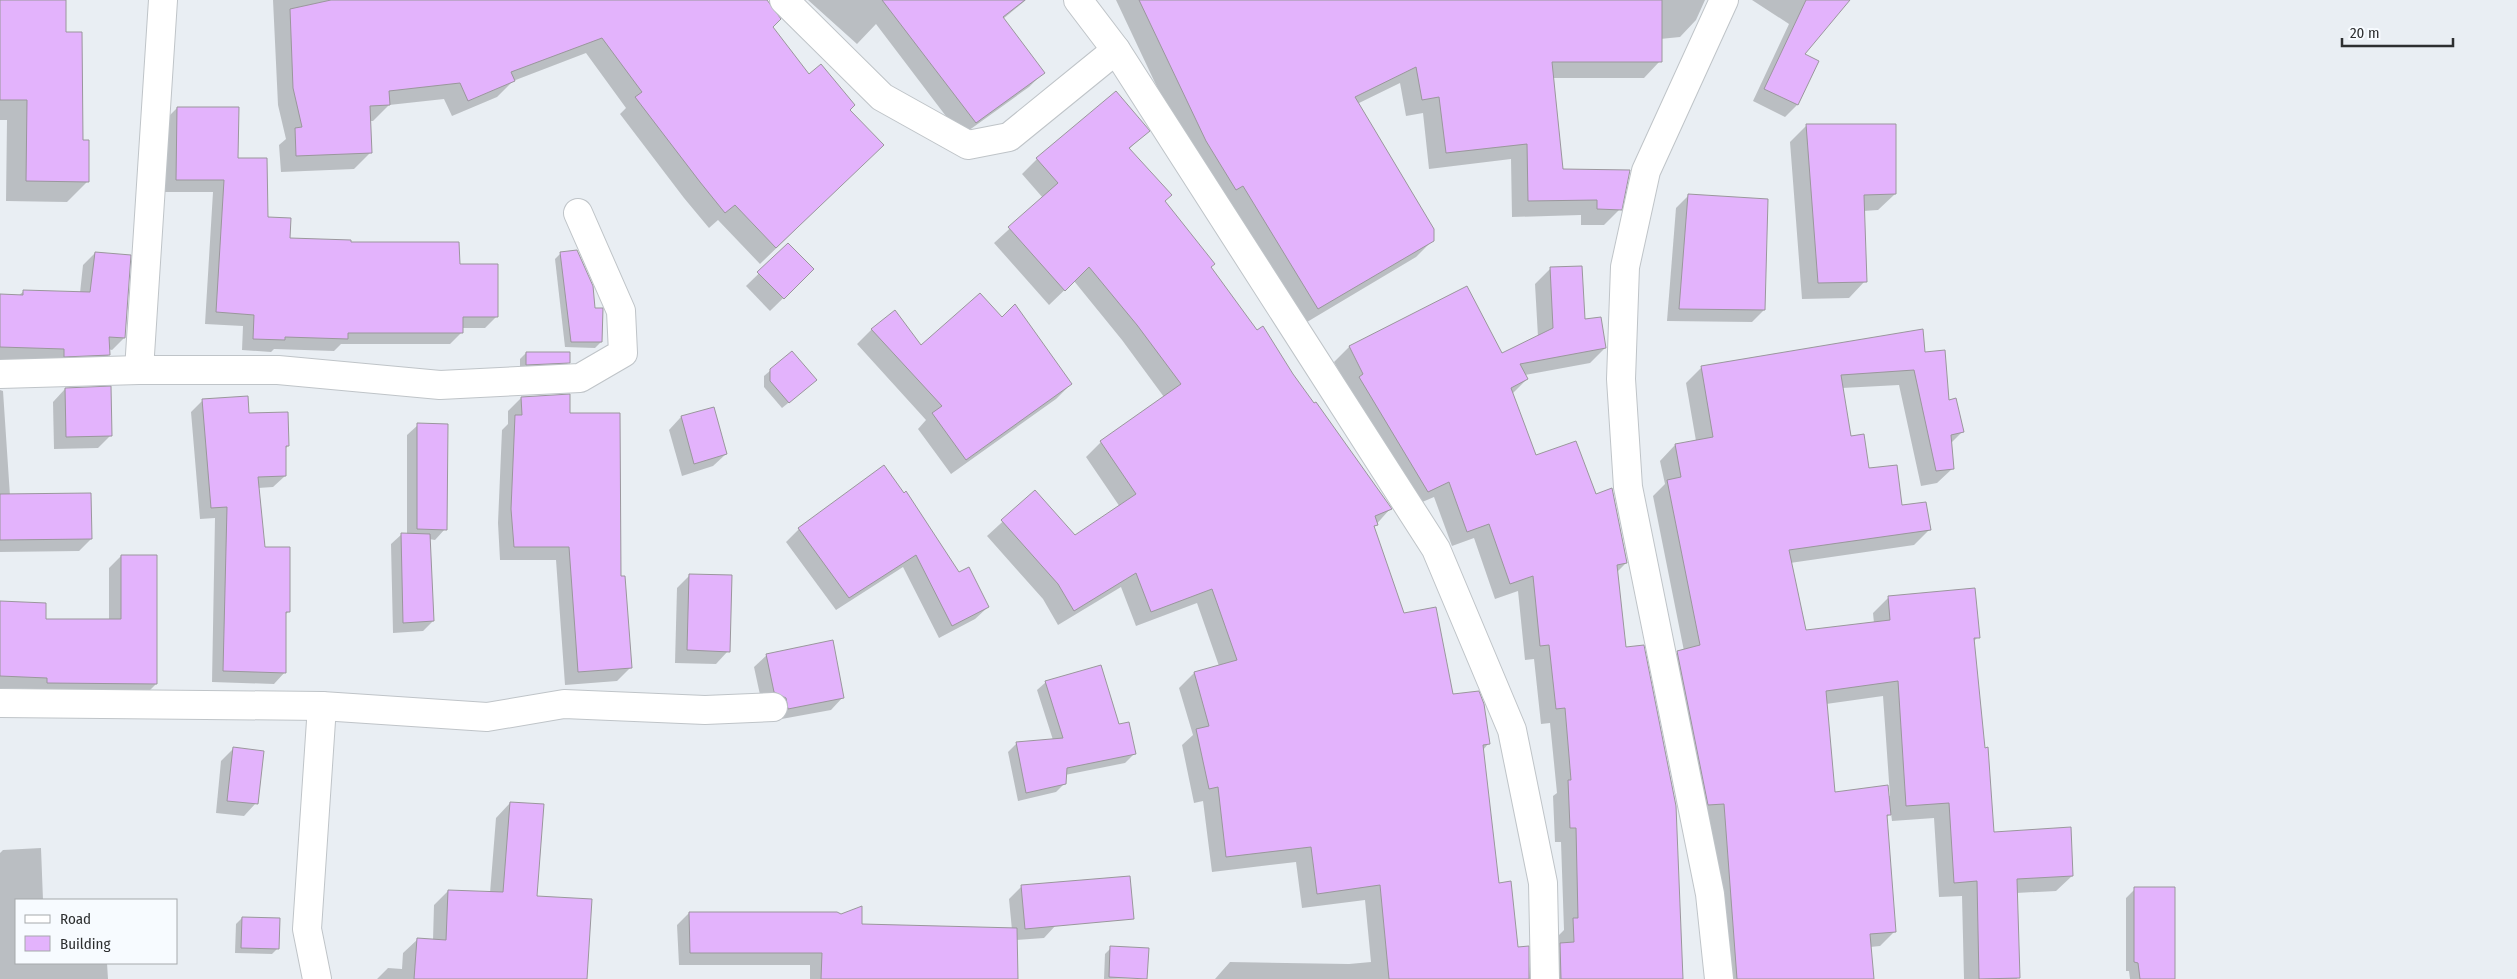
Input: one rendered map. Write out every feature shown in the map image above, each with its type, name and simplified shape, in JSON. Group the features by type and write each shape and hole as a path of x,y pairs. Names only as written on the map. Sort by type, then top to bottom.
{"street":[{"path":"139,370 163,0"},
{"path":"784,0 882,98 968,145 1009,137 1116,50"},
{"path":"1078,0 1116,50 1436,549 1512,730 1543,883 1545,979"},
{"path":"1719,979 1710,894 1628,487 1621,379 1626,268 1646,171 1724,0"},
{"path":"0,374 139,370 278,370 440,385 580,378 624,353 621,311 578,214"},
{"path":"0,703 322,706 486,717 564,704 705,710 773,707"},
{"path":"317,979 307,929 322,706"}],"building":[{"path":"0,0 66,0 66,32 82,32 83,140 89,140 89,182 26,181 27,100 0,100"},
{"path":"331,0 767,0 781,19 773,27 809,74 821,64 855,105 850,110 884,145 776,248 735,205 725,213 635,97 642,92 602,38 511,72 515,81 468,101 460,83 389,91 390,105 370,106 372,153 296,156 295,128 302,127 293,88 290,9"},
{"path":"882,0 1025,0 1003,17 1045,73 976,123"},
{"path":"1139,0 1662,0 1662,62 1552,62 1563,169 1630,170 1622,210 1597,209 1597,200 1528,201 1527,144 1446,153 1439,97 1422,100 1416,67 1355,97 1434,229 1434,241 1318,309 1243,186 1236,190 1206,141"},
{"path":"1806,0 1850,0 1805,54 1819,61 1798,105 1764,89"},
{"path":"1116,91 1150,131 1129,148 1172,195 1165,201 1215,264 1211,267 1257,330 1263,326 1293,374 1314,403 1316,402 1392,509 1375,516 1378,525 1374,526 1404,613 1436,607 1453,694 1479,691 1484,704 1490,744 1483,745 1499,883 1511,881 1518,947 1529,946 1529,979 1389,979 1380,885 1317,894 1311,847 1226,857 1218,787 1209,789 1196,729 1209,726 1194,672 1237,660 1212,589 1151,612 1136,573 1074,611 1058,584 1001,520 1035,490 1075,535 1136,494 1100,441 1181,384 1137,325 1089,267 1065,291 1008,227 1058,183 1036,158"},
{"path":"177,107 239,107 238,158 267,158 268,217 291,218 290,238 351,240 351,242 459,242 460,264 498,264 498,317 463,317 463,333 348,333 348,339 285,337 285,340 253,339 254,315 216,312 224,180 176,180"},
{"path":"1806,124 1896,124 1896,194 1864,195 1867,282 1818,283"},
{"path":"1688,194 1768,199 1765,310 1679,309"},
{"path":"788,243 814,269 784,299 757,272"},
{"path":"577,250 593,286 595,308 603,308 602,342 571,342 560,252"},
{"path":"95,252 131,255 125,338 109,337 110,355 64,357 64,349 0,347 0,294 23,295 23,290 90,292"},
{"path":"1582,266 1585,319 1601,317 1606,348 1520,364 1528,379 1511,388 1536,455 1576,441 1596,494 1612,488 1627,563 1617,565 1626,647 1644,645 1676,806 1683,979 1561,979 1560,943 1574,942 1573,918 1578,918 1576,828 1570,828 1568,780 1571,780 1565,708 1556,709 1549,645 1540,646 1533,576 1510,584 1489,524 1467,532 1449,482 1428,492 1359,377 1363,374 1349,346 1467,286 1502,353 1553,328 1550,267"},
{"path":"980,293 1002,317 1015,304 1072,384 966,460 932,413 942,406 871,329 895,310 921,345"},
{"path":"1923,329 1925,352 1945,350 1949,400 1956,398 1964,432 1951,435 1954,469 1936,471 1914,370 1841,375 1851,436 1864,434 1869,468 1897,465 1902,505 1926,502 1931,530 1789,550 1806,630 1890,620 1888,596 1975,588 1980,638 1974,638 1985,748 1988,747 1994,832 2071,827 2073,876 2017,879 2020,978 1979,979 1977,881 1954,883 1949,803 1906,806 1898,681 1826,691 1835,792 1888,785 1891,815 1887,815 1896,932 1870,934 1874,979 1737,979 1724,804 1708,805 1677,651 1700,645 1667,480 1681,477 1675,444 1713,437 1701,366"},
{"path":"792,351 817,380 789,403 770,381 770,369"},
{"path":"526,352 570,352 570,363 526,365"},
{"path":"111,386 112,436 66,437 65,388"},
{"path":"570,394 570,413 620,413 621,576 625,576 632,668 578,672 569,547 514,547 511,509 515,415 522,415 521,397"},
{"path":"248,396 249,413 288,412 289,446 286,446 286,476 258,477 265,547 290,547 290,612 286,612 286,673 223,671 227,507 211,508 202,399"},
{"path":"714,407 727,454 694,464 681,416"},
{"path":"417,423 448,424 447,530 417,529"},
{"path":"884,465 904,493 906,491 959,572 969,567 989,607 952,626 916,555 849,598 798,528"},
{"path":"91,493 92,539 0,540 0,494"},
{"path":"401,533 430,534 434,621 403,623"},
{"path":"121,555 157,555 157,684 47,683 47,678 0,676 0,601 46,603 46,619 121,619"},
{"path":"689,574 732,575 730,652 687,650"},
{"path":"833,640 844,698 788,709 786,698 774,692 766,654"},
{"path":"1101,665 1119,724 1129,722 1136,754 1067,768 1066,784 1026,793 1016,742 1063,738 1045,681"},
{"path":"233,747 264,751 258,804 227,801"},
{"path":"510,802 544,804 537,896 592,899 587,979 414,979 417,938 446,940 448,890 503,892"},
{"path":"1130,876 1134,919 1025,929 1021,885"},
{"path":"2134,887 2175,887 2175,979 2140,979 2138,963 2134,962"},
{"path":"862,906 862,924 1017,928 1018,979 821,979 822,953 690,953 689,912 837,912 841,914"},
{"path":"242,917 280,918 279,949 241,948"},
{"path":"1110,946 1149,948 1147,979 1109,977"}]}
